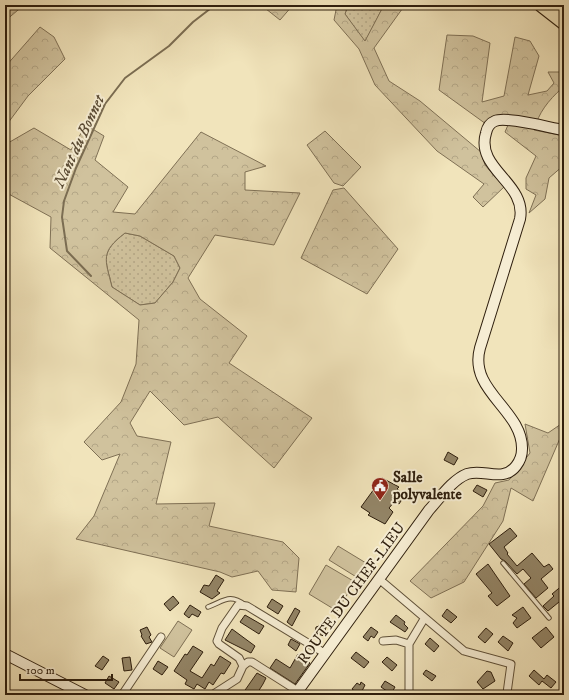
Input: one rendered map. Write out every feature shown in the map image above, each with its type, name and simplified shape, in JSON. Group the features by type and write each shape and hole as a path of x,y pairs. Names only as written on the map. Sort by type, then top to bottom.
{"highway":[{"path":"541,5 564,23"},
{"path":"560,5 564,8"}],"main road":[{"name":"ROUTE DU CHEF-LIEU","path":"299,694 379,579 430,510 458,480 474,473 497,475 507,473 514,468 521,458 522,446 519,434 484,382 477,363 480,348 520,219 521,208 514,190 490,161 486,152 484,141 490,125 499,120 515,121 564,130"},
{"path":"5,654 85,695"}],"street":[{"path":"379,579 424,619 464,651 511,664 507,693 504,695"},
{"path":"243,666 239,658 219,644 217,636 238,605 248,606 326,654"},
{"path":"409,695 409,644 424,619"},
{"path":"122,695 161,637"},
{"path":"383,641 396,640 409,644"},
{"path":"212,695 237,679 243,666 248,662 252,662 299,694"}],"lane":[{"path":"503,563 549,618"},
{"path":"208,607 230,598 236,598 248,606"}],"green space":[{"path":"5,5 24,5 5,21"},
{"path":"261,5 293,5 280,20"},
{"path":"337,5 348,5 345,14 365,41 384,5 405,5 374,48 389,81 420,101 481,152 485,165 504,187 483,207 473,197 484,184 437,151 375,85 359,49 334,20"},
{"path":"348,5 384,5 365,42 345,14"},
{"path":"40,27 54,37 65,59 28,96 5,127 5,67"},
{"path":"447,35 473,36 490,43 482,102 504,96 515,37 530,41 539,56 528,95 547,91 554,83 548,72 560,72 562,88 545,107 534,130 564,136 564,165 549,178 545,199 529,213 536,195 526,189 526,178 536,156 505,132 508,125 486,124 439,90"},
{"path":"86,125 104,136 95,160 128,187 113,212 135,214 201,132 266,166 245,172 245,190 300,193 274,245 215,235 188,278 200,299 247,336 229,363 312,418 274,468 218,417 184,425 150,391 130,423 137,436 171,442 156,504 215,503 209,526 283,542 299,558 296,592 272,590 258,571 232,577 220,572 76,539 94,516 120,454 102,460 84,442 121,402 136,364 139,320 50,248 51,217 5,192 5,139 8,143 34,128 71,150","holes":["125,233 140,236 174,256 180,268 173,282 155,303 140,305 112,287 106,263 106,257 111,246"]},
{"path":"325,131 361,167 343,186 334,183 307,145"},
{"path":"344,188 398,249 367,294 301,258 333,190"},
{"path":"125,233 140,236 174,256 180,268 173,282 155,303 140,305 112,287 106,257 111,246"},
{"path":"564,422 564,429 533,501 511,488 503,521 464,582 431,598 410,581 483,506 495,483 509,480 530,453 525,424 548,433"},
{"path":"338,546 366,563 358,578 329,560"},
{"path":"326,565 355,582 337,611 309,594"},
{"path":"178,621 192,630 174,657 160,648"}],"building":[{"path":"448,452 458,458 454,465 444,460"},
{"name":"Salle polyvalente","path":"382,478 399,487 397,489 405,495 399,504 395,501 389,508 393,512 385,524 368,515 370,513 361,507"},
{"path":"477,485 487,490 483,497 473,491"},
{"path":"510,528 517,536 504,547 508,553 507,554 517,566 532,553 544,567 549,564 553,569 541,579 548,588 536,598 524,584 531,578 523,569 517,574 505,561 501,559 489,544"},
{"path":"488,564 510,596 497,606 488,596 492,593 476,574"},
{"path":"216,575 224,580 217,591 220,593 212,599 200,592 204,585 209,586"},
{"path":"564,584 564,602 561,605 559,602 548,611 543,606 554,596 552,594"},
{"path":"173,596 179,603 170,611 164,604"},
{"path":"272,599 283,606 278,614 267,607"},
{"path":"190,605 201,612 198,617 192,614 189,618 184,614"},
{"path":"523,607 531,618 517,628 513,623 517,618 512,615"},
{"path":"295,608 300,611 292,626 287,622"},
{"path":"447,609 457,617 451,623 442,616"},
{"path":"245,615 264,626 259,634 240,622"},
{"path":"396,615 405,622 404,624 408,628 405,632 390,622"},
{"path":"147,627 151,635 149,637 152,642 146,644 141,636 140,630"},
{"path":"316,627 326,627 324,636 315,633"},
{"path":"371,627 378,632 374,638 371,636 368,641 363,637"},
{"path":"546,627 554,637 541,648 532,638"},
{"path":"486,628 493,634 485,643 478,637"},
{"path":"232,629 255,646 251,653 225,640"},
{"path":"503,636 513,643 508,651 498,642"},
{"path":"430,638 439,646 434,652 425,644"},
{"path":"291,639 300,644 296,651 288,645"},
{"path":"193,646 203,652 190,671 202,678 211,664 214,666 220,656 231,663 224,674 221,673 213,685 209,682 205,689 197,684 194,689 185,684 187,680 174,671 185,654 187,655"},
{"path":"356,652 369,662 364,668 351,658"},
{"path":"298,654 310,663 295,684 270,668 276,659 290,668"},
{"path":"103,656 109,660 102,670 95,666"},
{"path":"130,657 132,670 124,671 122,658"},
{"path":"387,657 397,665 392,671 382,662"},
{"path":"158,661 168,667 162,675 153,669"},
{"path":"426,670 436,676 432,681 423,674"},
{"path":"534,670 544,679 547,675 556,682 551,688 542,681 539,685 529,676"},
{"path":"487,671 491,672 495,681 483,689 477,682"},
{"path":"257,673 266,678 263,684 256,695 246,695 243,693"},
{"path":"109,676 119,682 114,689 105,683"},
{"path":"385,681 395,687 391,694 381,687"},
{"path":"361,682 365,685 360,695 352,689 357,683 360,685"}],"waterway":[{"path":"5,10 10,5"},
{"name":"Nant du Bonnet","path":"91,276 67,251 62,217 64,201 76,168 105,104 125,78 169,46 193,22 215,5"}],"place":[{"name":"Salle polyvalente","path":"380,501"}]}
